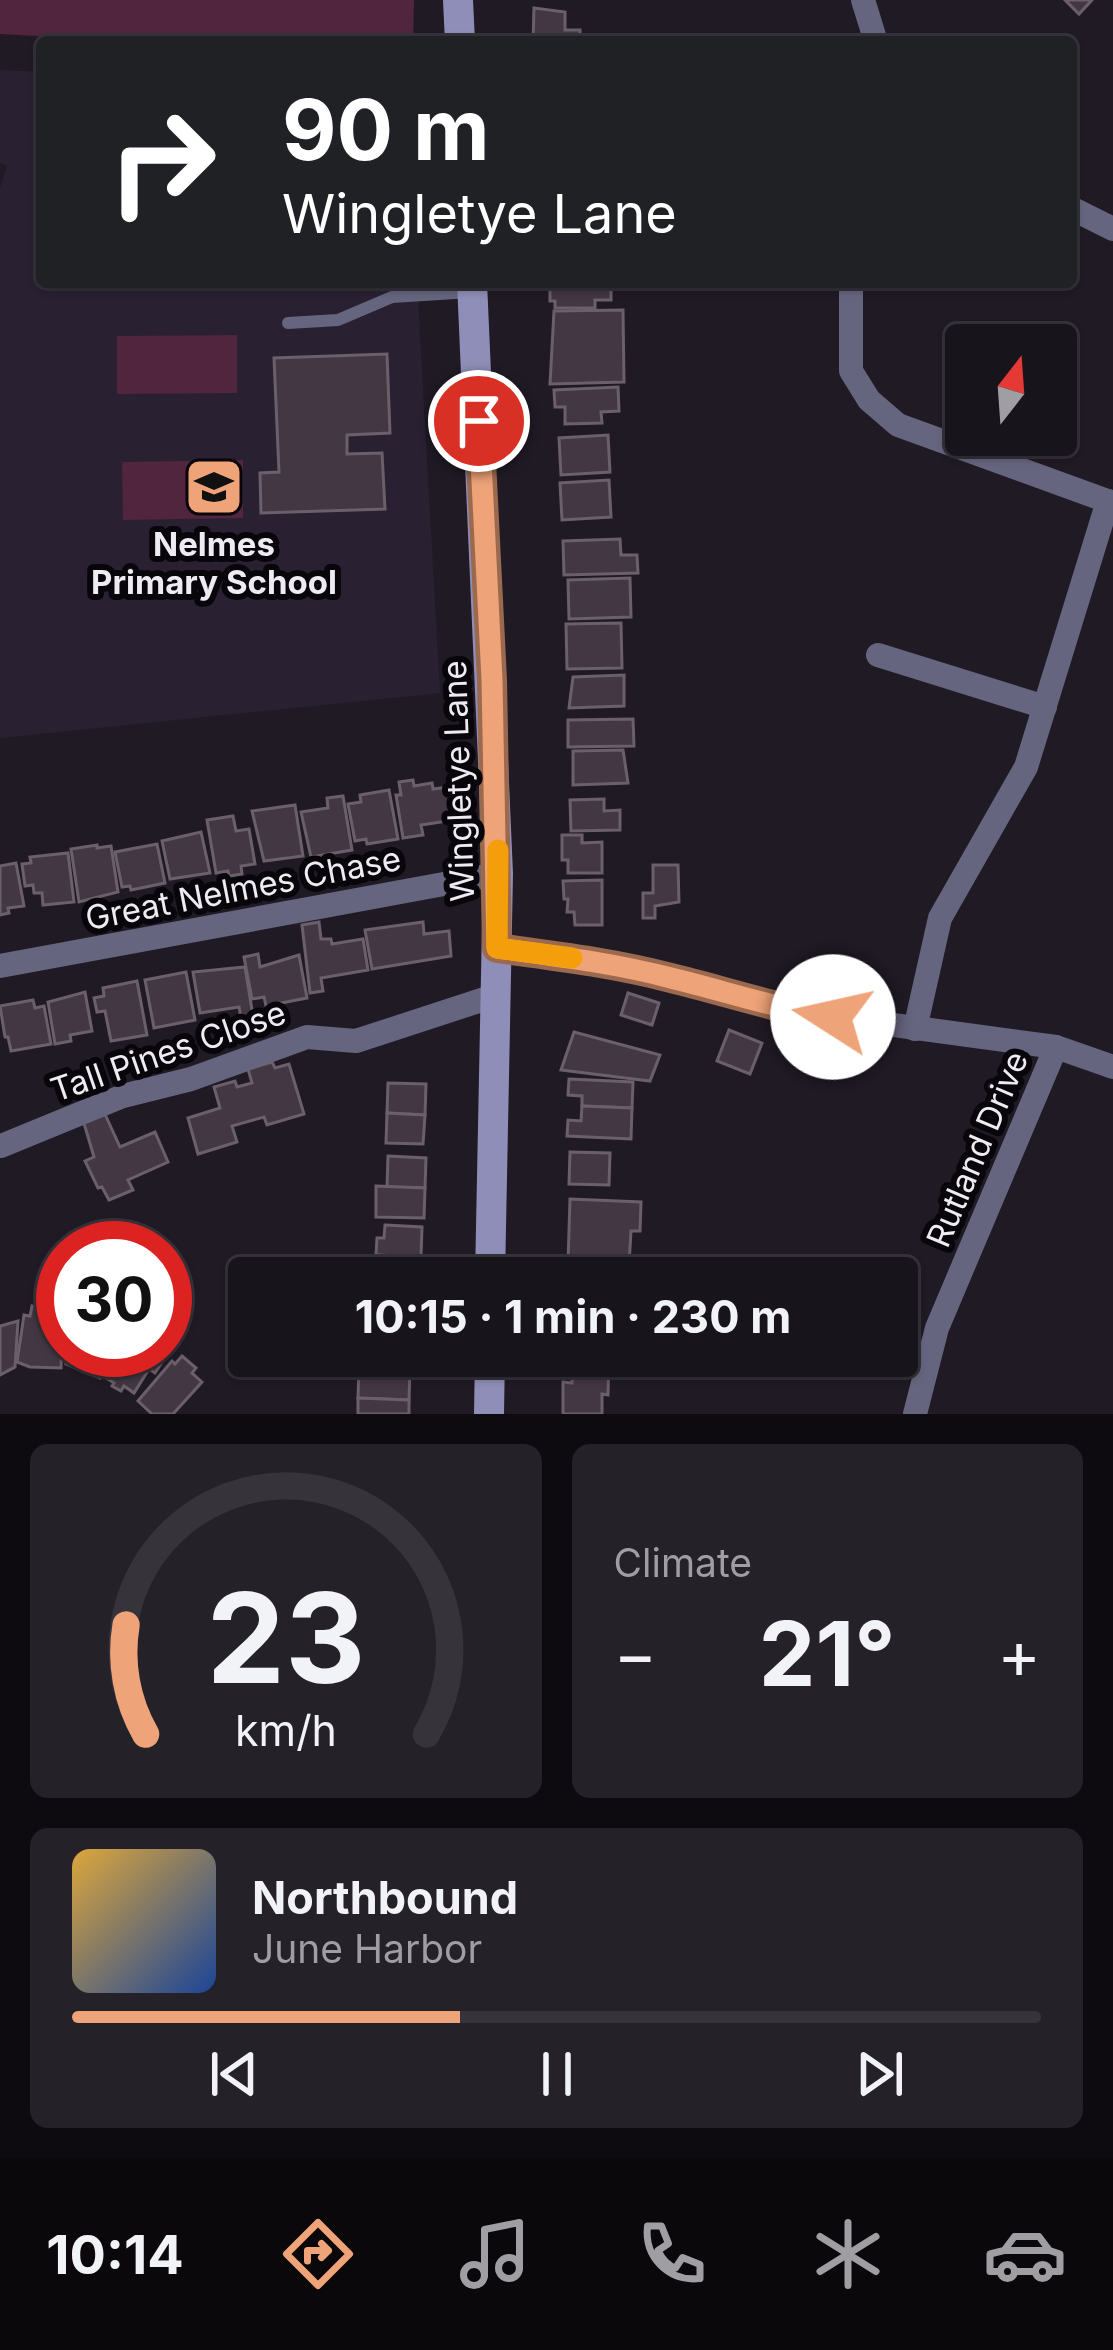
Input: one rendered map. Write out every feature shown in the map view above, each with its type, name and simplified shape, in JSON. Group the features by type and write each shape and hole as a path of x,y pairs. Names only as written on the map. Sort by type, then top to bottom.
{"street":[{"path":"458,0 460,36"},
{"path":"863,0 874,36"},
{"path":"1077,211 1113,229"},
{"name":"Wingletye Lane","path":"472,288 498,874 491,1257"},
{"path":"851,288 850,371 869,400 898,425 1110,502 1026,767 940,918 916,1029"},
{"path":"878,655 1045,707"},
{"name":"Great Nelmes Chase","path":"0,966 498,874"},
{"path":"497,948 668,977 791,1011 1056,1047 1113,1067"},
{"name":"Tall Pines Close","path":"1,1146 122,1096 191,1079 307,1037 356,1041 497,994"},
{"name":"Rutland Drive","path":"915,1414 937,1328 1056,1047"},
{"path":"489,1414 490,1377"}],"lane":[{"path":"288,323 338,320 392,297 464,288"}],"shaded area":[{"path":"0,0 414,0 413,36 0,34"},
{"name":"Nelmes Primary School","path":"0,70 36,72 36,288 417,288 440,693 0,738 0,188 7,166 0,163"},
{"path":"237,335 237,393 117,394 117,336"},
{"path":"243,460 243,518 123,520 122,462"}],"building":[{"path":"1065,0 1092,0 1079,14"},
{"path":"534,8 565,12 565,30 580,30 580,36 533,36"},
{"path":"550,288 611,288 611,300 595,300 595,308 555,308 555,301 550,301"},
{"path":"623,310 624,382 550,384 554,311"},
{"path":"387,354 390,433 347,435 347,454 382,453 385,509 261,513 260,473 279,472 274,358"},
{"path":"618,387 619,411 601,412 602,423 565,424 565,407 555,407 554,390"},
{"path":"608,435 610,472 561,475 559,438"},
{"path":"609,480 611,517 562,520 560,483"},
{"path":"620,539 621,555 637,555 638,573 564,575 563,541"},
{"path":"630,578 631,617 569,619 568,580"},
{"path":"621,623 622,668 567,669 566,624"},
{"path":"624,675 624,706 569,708 573,677"},
{"path":"633,719 634,746 568,747 568,720"},
{"path":"623,750 628,783 573,785 573,751"},
{"path":"413,780 414,786 449,787 454,820 421,825 423,835 403,838 396,795 401,795 399,782"},
{"path":"389,790 398,839 355,841 348,804 361,802 360,795"},
{"path":"343,796 352,850 311,857 301,812 328,808 327,798"},
{"path":"604,799 604,811 620,810 620,830 571,831 570,800"},
{"path":"295,805 303,856 264,861 252,811"},
{"path":"233,816 236,831 249,829 255,864 241,866 242,874 229,876 228,871 216,873 207,820"},
{"path":"201,832 210,873 170,879 162,841"},
{"path":"562,835 582,835 582,843 602,842 602,873 568,873 568,860 562,860"},
{"path":"157,844 165,883 131,890 122,887 115,852"},
{"path":"111,846 118,892 79,902 71,849"},
{"path":"68,853 74,902 43,905 42,893 34,893 33,885 25,886 22,864 31,863 30,857"},
{"path":"16,863 24,906 8,908 9,913 0,915 0,866"},
{"path":"653,865 678,865 679,902 655,906 655,918 643,918 643,893 653,893"},
{"path":"602,880 602,925 575,925 574,912 567,912 563,881"},
{"path":"319,922 321,939 331,939 332,944 363,939 368,970 321,978 323,991 310,993 302,925"},
{"path":"423,922 424,934 449,931 451,956 372,969 365,930"},
{"path":"258,954 260,967 299,955 307,998 266,1006 264,997 252,999 244,957"},
{"path":"245,967 253,1016 241,1018 239,1007 200,1013 193,972"},
{"path":"186,972 195,1020 154,1028 145,980"},
{"path":"137,981 147,1035 111,1041 105,1011 97,1012 94,998 104,996 103,988"},
{"path":"85,992 92,1031 55,1044 48,1002"},
{"path":"628,993 659,1003 652,1025 621,1015"},
{"path":"33,1000 35,1008 44,1006 51,1044 11,1051 0,1006"},
{"path":"729,1030 762,1043 750,1074 717,1061"},
{"path":"574,1032 660,1055 650,1081 561,1070"},
{"path":"272,1062 275,1068 289,1064 304,1114 267,1125 264,1117 232,1126 237,1142 198,1154 188,1118 220,1108 214,1087 235,1081 237,1087 252,1083 248,1069"},
{"path":"569,1079 633,1082 632,1108 582,1106 582,1096 568,1095"},
{"path":"388,1083 426,1084 425,1115 387,1113"},
{"path":"582,1106 632,1108 631,1139 567,1136 568,1120 581,1121"},
{"path":"104,1112 120,1147 155,1132 168,1162 128,1180 133,1190 109,1200 85,1161 94,1157 83,1120"},
{"path":"387,1113 425,1115 423,1144 386,1143"},
{"path":"570,1152 610,1153 609,1185 569,1184"},
{"path":"388,1156 426,1158 425,1188 387,1187"},
{"path":"376,1186 425,1188 424,1218 376,1217"},
{"path":"570,1199 641,1202 640,1231 631,1231 629,1257 568,1257"},
{"path":"385,1225 422,1227 421,1257 376,1255 377,1238 384,1238"},
{"path":"32,1306 36,1307 36,1367 17,1362 24,1315 30,1316"},
{"path":"18,1321 15,1367 0,1375 0,1326"},
{"path":"192,1373 202,1382 173,1414 152,1414 138,1401 158,1377 192,1377"},
{"path":"105,1377 144,1377 134,1393 124,1386 121,1391"},
{"path":"359,1377 410,1377 409,1400 358,1398"},
{"path":"572,1377 608,1377 602,1414 563,1414 563,1382 572,1383"},
{"path":"358,1398 409,1400 409,1414 358,1414"}],"slow traffic":[{"path":"498,850 497,948 572,958"}],"place":[{"name":"Nelmes Primary School","path":"214,487"}],"route":[{"path":"479,421 492,680 497,948 592,961 791,1011 833,1017"}]}
